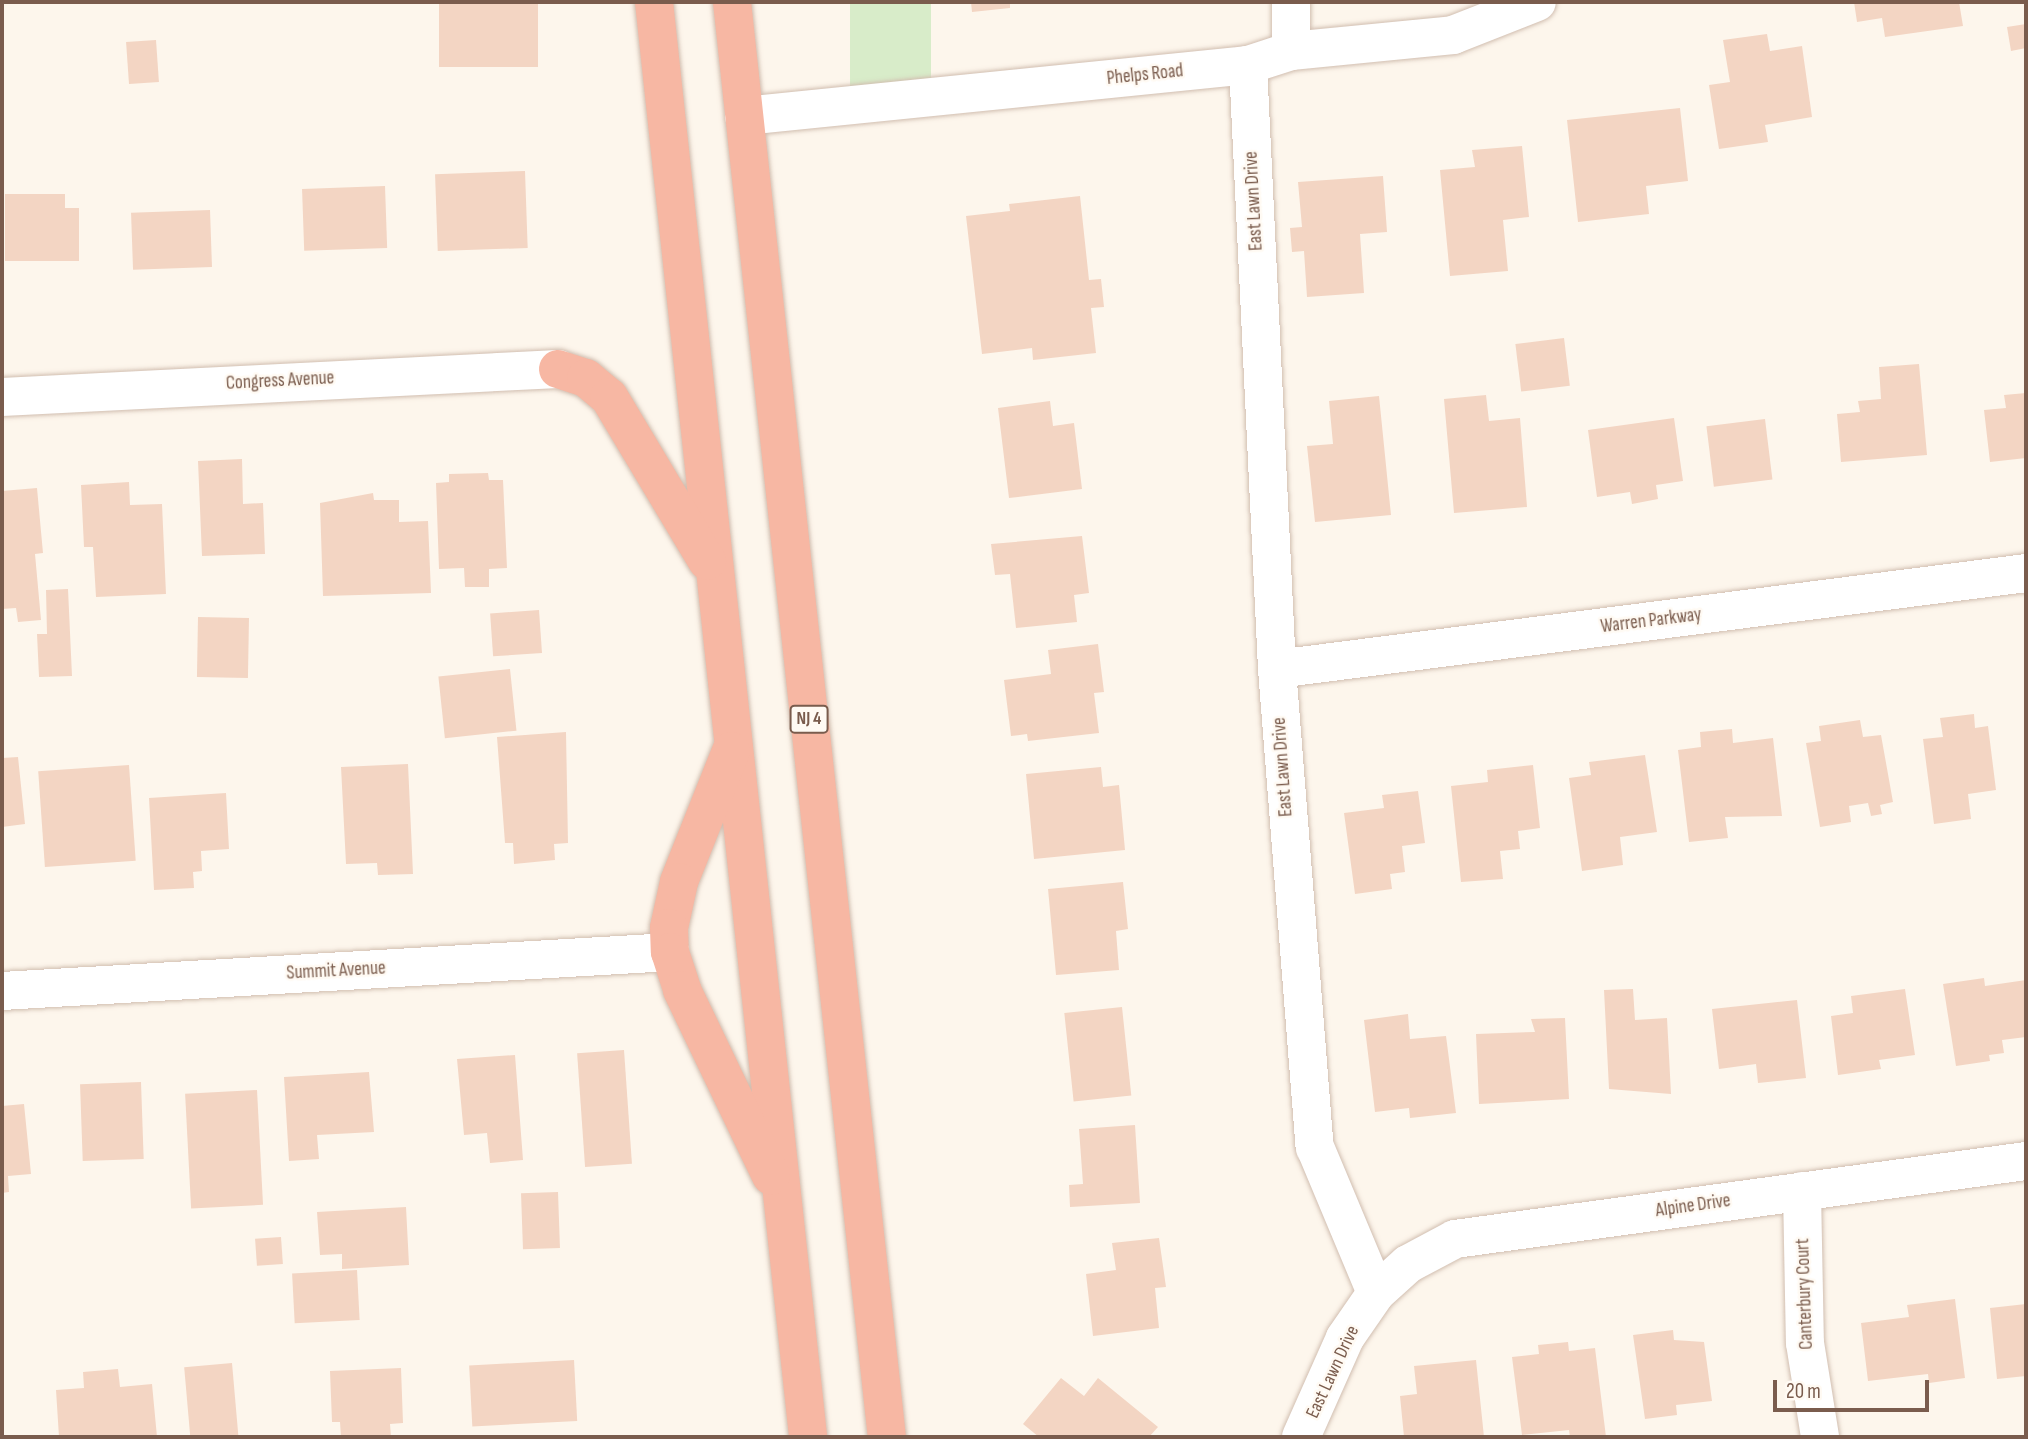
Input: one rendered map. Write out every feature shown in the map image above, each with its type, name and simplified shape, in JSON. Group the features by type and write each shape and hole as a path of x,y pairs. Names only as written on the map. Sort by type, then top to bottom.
{"highway":[{"name":"NJ 4","path":"732,2 887,1437"},
{"path":"654,3 808,1437"},
{"path":"558,369 586,378 615,405 714,572"},
{"path":"733,746 679,883 669,928 670,952 682,990 783,1202"}],"street":[{"path":"1291,2 1291,51"},
{"name":"Phelps Road","path":"744,116 1248,65 1291,51 1452,35 1537,2"},
{"name":"East Lawn Drive","path":"1248,65 1277,669 1315,1147 1376,1293 1345,1338 1301,1437"},
{"name":"Congress Avenue","path":"2,397 558,369"},
{"name":"Warren Parkway","path":"1277,669 2026,573"},
{"name":"Summit Avenue","path":"2,990 670,952"},
{"name":"Alpine Drive","path":"1376,1293 1408,1265 1455,1239 2026,1161"},
{"name":"Canterbury Court","path":"1802,1191 1805,1343 1820,1437"}],"green space":[{"path":"850,2 931,2 931,105 850,105"}],"building":[{"path":"439,2 538,2 538,67 439,67"},
{"path":"971,2 1010,2 1010,8 972,12"},
{"path":"1854,2 1959,2 1963,26 1885,37 1882,18 1857,22"},
{"path":"2026,24 2026,48 2011,51 2007,27"},
{"path":"1767,34 1770,51 1802,46 1812,117 1765,125 1768,142 1719,149 1709,85 1730,82 1723,40"},
{"path":"156,40 159,82 129,84 126,42"},
{"path":"1680,108 1688,181 1646,186 1649,214 1578,222 1567,120"},
{"path":"1522,146 1529,217 1503,220 1508,271 1450,276 1440,170 1475,167 1472,150"},
{"path":"525,171 528,248 438,251 435,174"},
{"path":"1383,176 1387,232 1360,234 1364,293 1307,297 1304,251 1292,252 1290,228 1302,227 1298,182"},
{"path":"385,186 387,248 304,251 302,189"},
{"path":"5,194 65,194 65,208 79,208 79,261 5,261"},
{"path":"1080,196 1089,280 1101,279 1104,307 1091,308 1096,353 1033,360 1032,348 982,354 966,216 1010,211 1009,204"},
{"path":"210,210 212,267 133,270 131,213"},
{"path":"1564,338 1570,386 1521,392 1515,344"},
{"path":"1919,364 1927,455 1841,462 1837,414 1860,412 1858,401 1881,399 1879,367"},
{"path":"2026,393 2026,458 1990,462 1984,410 2006,408 2004,395"},
{"path":"1486,395 1489,421 1520,418 1527,507 1454,513 1444,399"},
{"path":"1379,396 1391,515 1315,522 1307,446 1333,444 1329,401"},
{"path":"1050,401 1053,426 1074,423 1082,489 1009,498 998,408"},
{"path":"1674,418 1683,481 1656,485 1658,499 1632,504 1630,492 1597,497 1588,430"},
{"path":"1765,419 1772,480 1714,487 1706,426"},
{"path":"242,459 243,504 263,503 265,554 202,556 198,461"},
{"path":"488,473 489,480 503,480 507,568 489,569 489,587 465,587 464,568 439,569 436,483 449,482 449,474"},
{"path":"129,482 130,505 162,504 166,594 96,597 93,547 84,547 81,485"},
{"path":"37,488 43,553 35,554 41,620 18,622 16,608 2,609 2,491"},
{"path":"373,493 374,500 399,500 399,522 428,521 431,593 323,596 320,503"},
{"path":"1082,536 1089,593 1074,595 1077,622 1016,628 1010,574 995,575 991,544"},
{"path":"68,589 72,676 39,677 37,634 47,634 46,590"},
{"path":"539,610 542,653 493,656 490,613"},
{"path":"198,617 249,618 248,678 197,677"},
{"path":"1098,644 1104,692 1094,693 1099,733 1028,741 1027,734 1011,736 1004,680 1051,674 1048,650"},
{"path":"510,669 516,731 445,738 438,677"},
{"path":"1974,714 1975,728 1988,726 1996,790 1968,794 1971,819 1934,824 1923,739 1943,737 1940,718"},
{"path":"1860,720 1863,737 1881,735 1893,802 1880,805 1882,814 1871,816 1868,803 1849,806 1851,822 1820,827 1806,743 1821,741 1819,726"},
{"path":"1732,729 1733,743 1773,738 1782,816 1725,817 1728,838 1689,842 1678,750 1701,747 1700,732"},
{"path":"566,732 568,843 554,844 555,860 514,864 513,843 505,843 497,737"},
{"path":"1645,755 1657,832 1620,837 1623,865 1582,871 1569,778 1591,775 1589,762"},
{"path":"18,757 25,824 2,827 2,758"},
{"path":"408,764 413,874 378,875 377,863 346,864 341,767"},
{"path":"129,765 136,861 45,867 38,771"},
{"path":"1533,765 1540,828 1518,831 1520,849 1500,851 1503,879 1461,882 1451,786 1488,782 1487,770"},
{"path":"1101,767 1103,787 1119,785 1125,850 1034,859 1026,774"},
{"path":"1418,791 1425,843 1402,846 1405,872 1390,874 1392,889 1355,894 1344,813 1384,808 1382,795"},
{"path":"226,793 229,849 201,851 202,871 193,872 194,888 154,890 149,798"},
{"path":"1123,882 1128,929 1116,931 1119,970 1056,975 1048,889"},
{"path":"1984,978 1985,986 2026,980 2026,1037 2002,1040 2004,1053 1989,1055 1990,1061 1956,1066 1943,984"},
{"path":"1633,989 1635,1020 1667,1018 1671,1094 1609,1089 1604,990"},
{"path":"1905,989 1915,1055 1879,1060 1881,1069 1838,1075 1831,1016 1853,1013 1851,996"},
{"path":"1797,1000 1806,1078 1758,1083 1756,1064 1719,1069 1712,1009"},
{"path":"1122,1007 1131,1096 1074,1102 1064,1013"},
{"path":"1408,1014 1410,1039 1446,1036 1456,1113 1410,1118 1409,1108 1375,1112 1364,1020"},
{"path":"1565,1018 1569,1099 1479,1104 1476,1034 1535,1032 1531,1019"},
{"path":"624,1050 632,1164 585,1167 577,1053"},
{"path":"515,1055 523,1160 490,1163 487,1133 464,1135 457,1059"},
{"path":"369,1072 374,1132 317,1135 319,1159 289,1161 284,1077"},
{"path":"141,1082 144,1159 83,1161 80,1084"},
{"path":"257,1090 263,1205 191,1209 185,1094"},
{"path":"24,1104 31,1174 8,1176 9,1192 2,1193 2,1106"},
{"path":"1135,1125 1140,1203 1070,1207 1069,1185 1083,1184 1079,1129"},
{"path":"558,1192 560,1248 523,1249 521,1193"},
{"path":"406,1207 409,1265 342,1269 342,1254 320,1255 317,1212"},
{"path":"281,1237 283,1264 257,1266 255,1239"},
{"path":"1159,1238 1166,1287 1155,1288 1159,1328 1093,1336 1086,1274 1116,1270 1112,1243"},
{"path":"357,1270 360,1320 295,1323 292,1273"},
{"path":"1955,1299 1965,1378 1929,1383 1928,1374 1868,1381 1861,1323 1909,1317 1907,1305"},
{"path":"2026,1304 2026,1376 1997,1379 1990,1308"},
{"path":"1673,1330 1674,1340 1704,1342 1712,1401 1676,1405 1677,1415 1645,1419 1633,1335"},
{"path":"1568,1342 1569,1351 1595,1348 1606,1437 1570,1437 1569,1430 1522,1435 1512,1357 1539,1354 1538,1345"},
{"path":"574,1360 577,1421 472,1426 469,1365"},
{"path":"1476,1360 1484,1437 1404,1437 1400,1396 1417,1394 1414,1366"},
{"path":"232,1363 238,1437 190,1437 184,1367"},
{"path":"401,1368 403,1423 390,1424 391,1437 341,1437 340,1422 332,1422 330,1371"},
{"path":"118,1369 120,1387 152,1384 157,1437 59,1437 56,1390 84,1388 83,1372"},
{"path":"1061,1378 1084,1396 1098,1378 1158,1427 1149,1437 1039,1437 1023,1424"}]}
